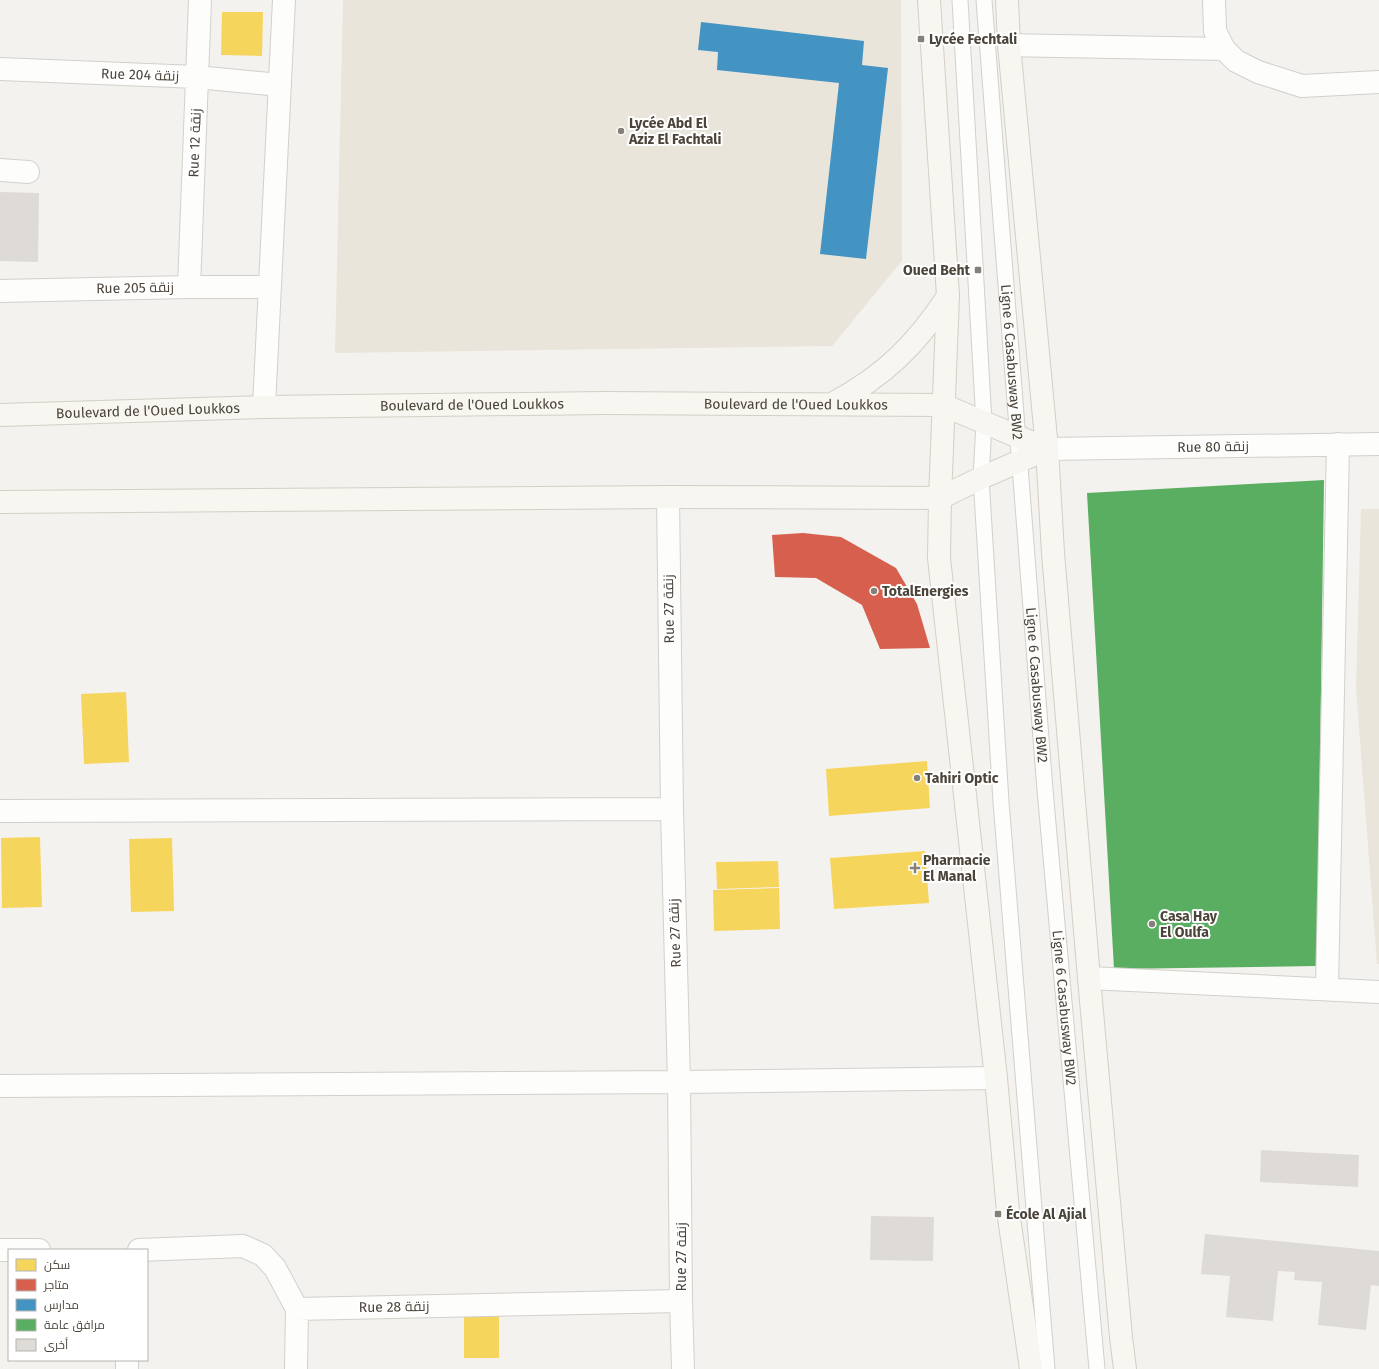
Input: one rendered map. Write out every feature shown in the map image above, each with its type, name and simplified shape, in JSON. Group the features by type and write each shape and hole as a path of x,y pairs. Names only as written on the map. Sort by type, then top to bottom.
{"main road":[{"path":"929,0 948,296 940,498 940,558 996,1078 1008,1211 1031,1369"},
{"path":"1007,0 1009,45 1047,449 1054,561 1089,978 1125,1369"},
{"path":"833,404 858,390 881,373 902,354 935,317 948,296"},
{"name":"Boulevard de l'Oued Loukkos","path":"0,415 264,407 604,403 944,405"},
{"path":"944,405 1047,449"},
{"path":"0,502 593,499 668,497 940,498 1047,449"},
{"path":"1121,1336 1138,1369"}],"street":[{"name":"Rue 12 زنقة","path":"189,287 200,0"},
{"path":"264,407 284,0"},
{"path":"1214,0 1215,31 1224,49 1236,61 1258,72 1302,86 1379,82"},
{"path":"1009,45 1224,49"},
{"name":"Rue 204 زنقة","path":"0,69 197,77 280,85"},
{"path":"0,170 28,172"},
{"name":"Rue 205 زنقة","path":"0,291 270,287"},
{"path":"1326,989 1338,444"},
{"name":"Rue 80 زنقة","path":"1047,449 1379,444"},
{"name":"Rue 27 زنقة","path":"668,497 672,809 679,1082 683,1369"},
{"path":"0,811 672,809"},
{"path":"1089,978 1379,992"},
{"path":"0,1086 679,1082 996,1078"},
{"path":"148,1250 243,1246 263,1255 275,1268 297,1308 296,1369"},
{"name":"Rue 28 زنقة","path":"297,1308 681,1301"}],"lane":[{"path":"960,0 984,422 981,478 1001,802 1047,1369"},
{"name":"Ligne 6 Casabusway BW2","path":"984,0 1045,790 1097,1369"}],"shaded area":[{"name":"Lycée Abd El Aziz El Fachtali","path":"343,0 901,0 902,261 832,346 335,353"},
{"path":"1361,509 1379,509 1379,964 1377,964 1356,688"}],"building: سكن":[{"path":"222,12 263,12 262,56 221,55"},
{"path":"126,692 129,762 84,764 81,694"},
{"path":"927,761 930,808 829,816 826,769"},
{"path":"40,837 42,907 2,908 1,838"},
{"path":"172,838 174,911 131,912 129,839"},
{"path":"925,851 929,903 834,909 830,858"},
{"path":"778,861 779,887 717,889 716,862"},
{"path":"779,888 780,929 714,931 713,890"},
{"path":"464,1314 499,1314 499,1358 464,1358"}],"building: متاجر":[{"name":"TotalEnergies","path":"803,533 841,537 896,568 917,604 930,648 880,649 862,605 816,578 775,577 772,535"}],"building: مدارس":[{"path":"701,22 864,41 862,65 888,68 866,259 820,254 839,83 717,70 718,52 698,50"}],"building: مرافق عامة":[{"path":"1324,480 1317,966 1114,969 1087,493"}],"building: أخرى":[{"path":"0,192 39,193 38,262 0,261"},
{"path":"1261,1150 1359,1155 1358,1187 1260,1182"},
{"path":"871,1216 934,1217 933,1261 870,1260"},
{"path":"1205,1234 1379,1251 1379,1286 1371,1285 1366,1330 1318,1325 1322,1282 1294,1280 1295,1272 1278,1271 1273,1321 1226,1317 1230,1276 1201,1274"}],"place":[{"name":"Lycée Fechtali","path":"921,39"},
{"name":"Lycée Abd El Aziz El Fachtali","path":"621,131"},
{"name":"Oued Beht","path":"978,270"},
{"name":"TotalEnergies","path":"874,591"},
{"name":"Tahiri Optic","path":"917,778"},
{"name":"Pharmacie El Manal","path":"915,868"},
{"name":"Casa Hay El Oulfa","path":"1152,924"},
{"name":"École Al Ajial","path":"998,1214"}]}
